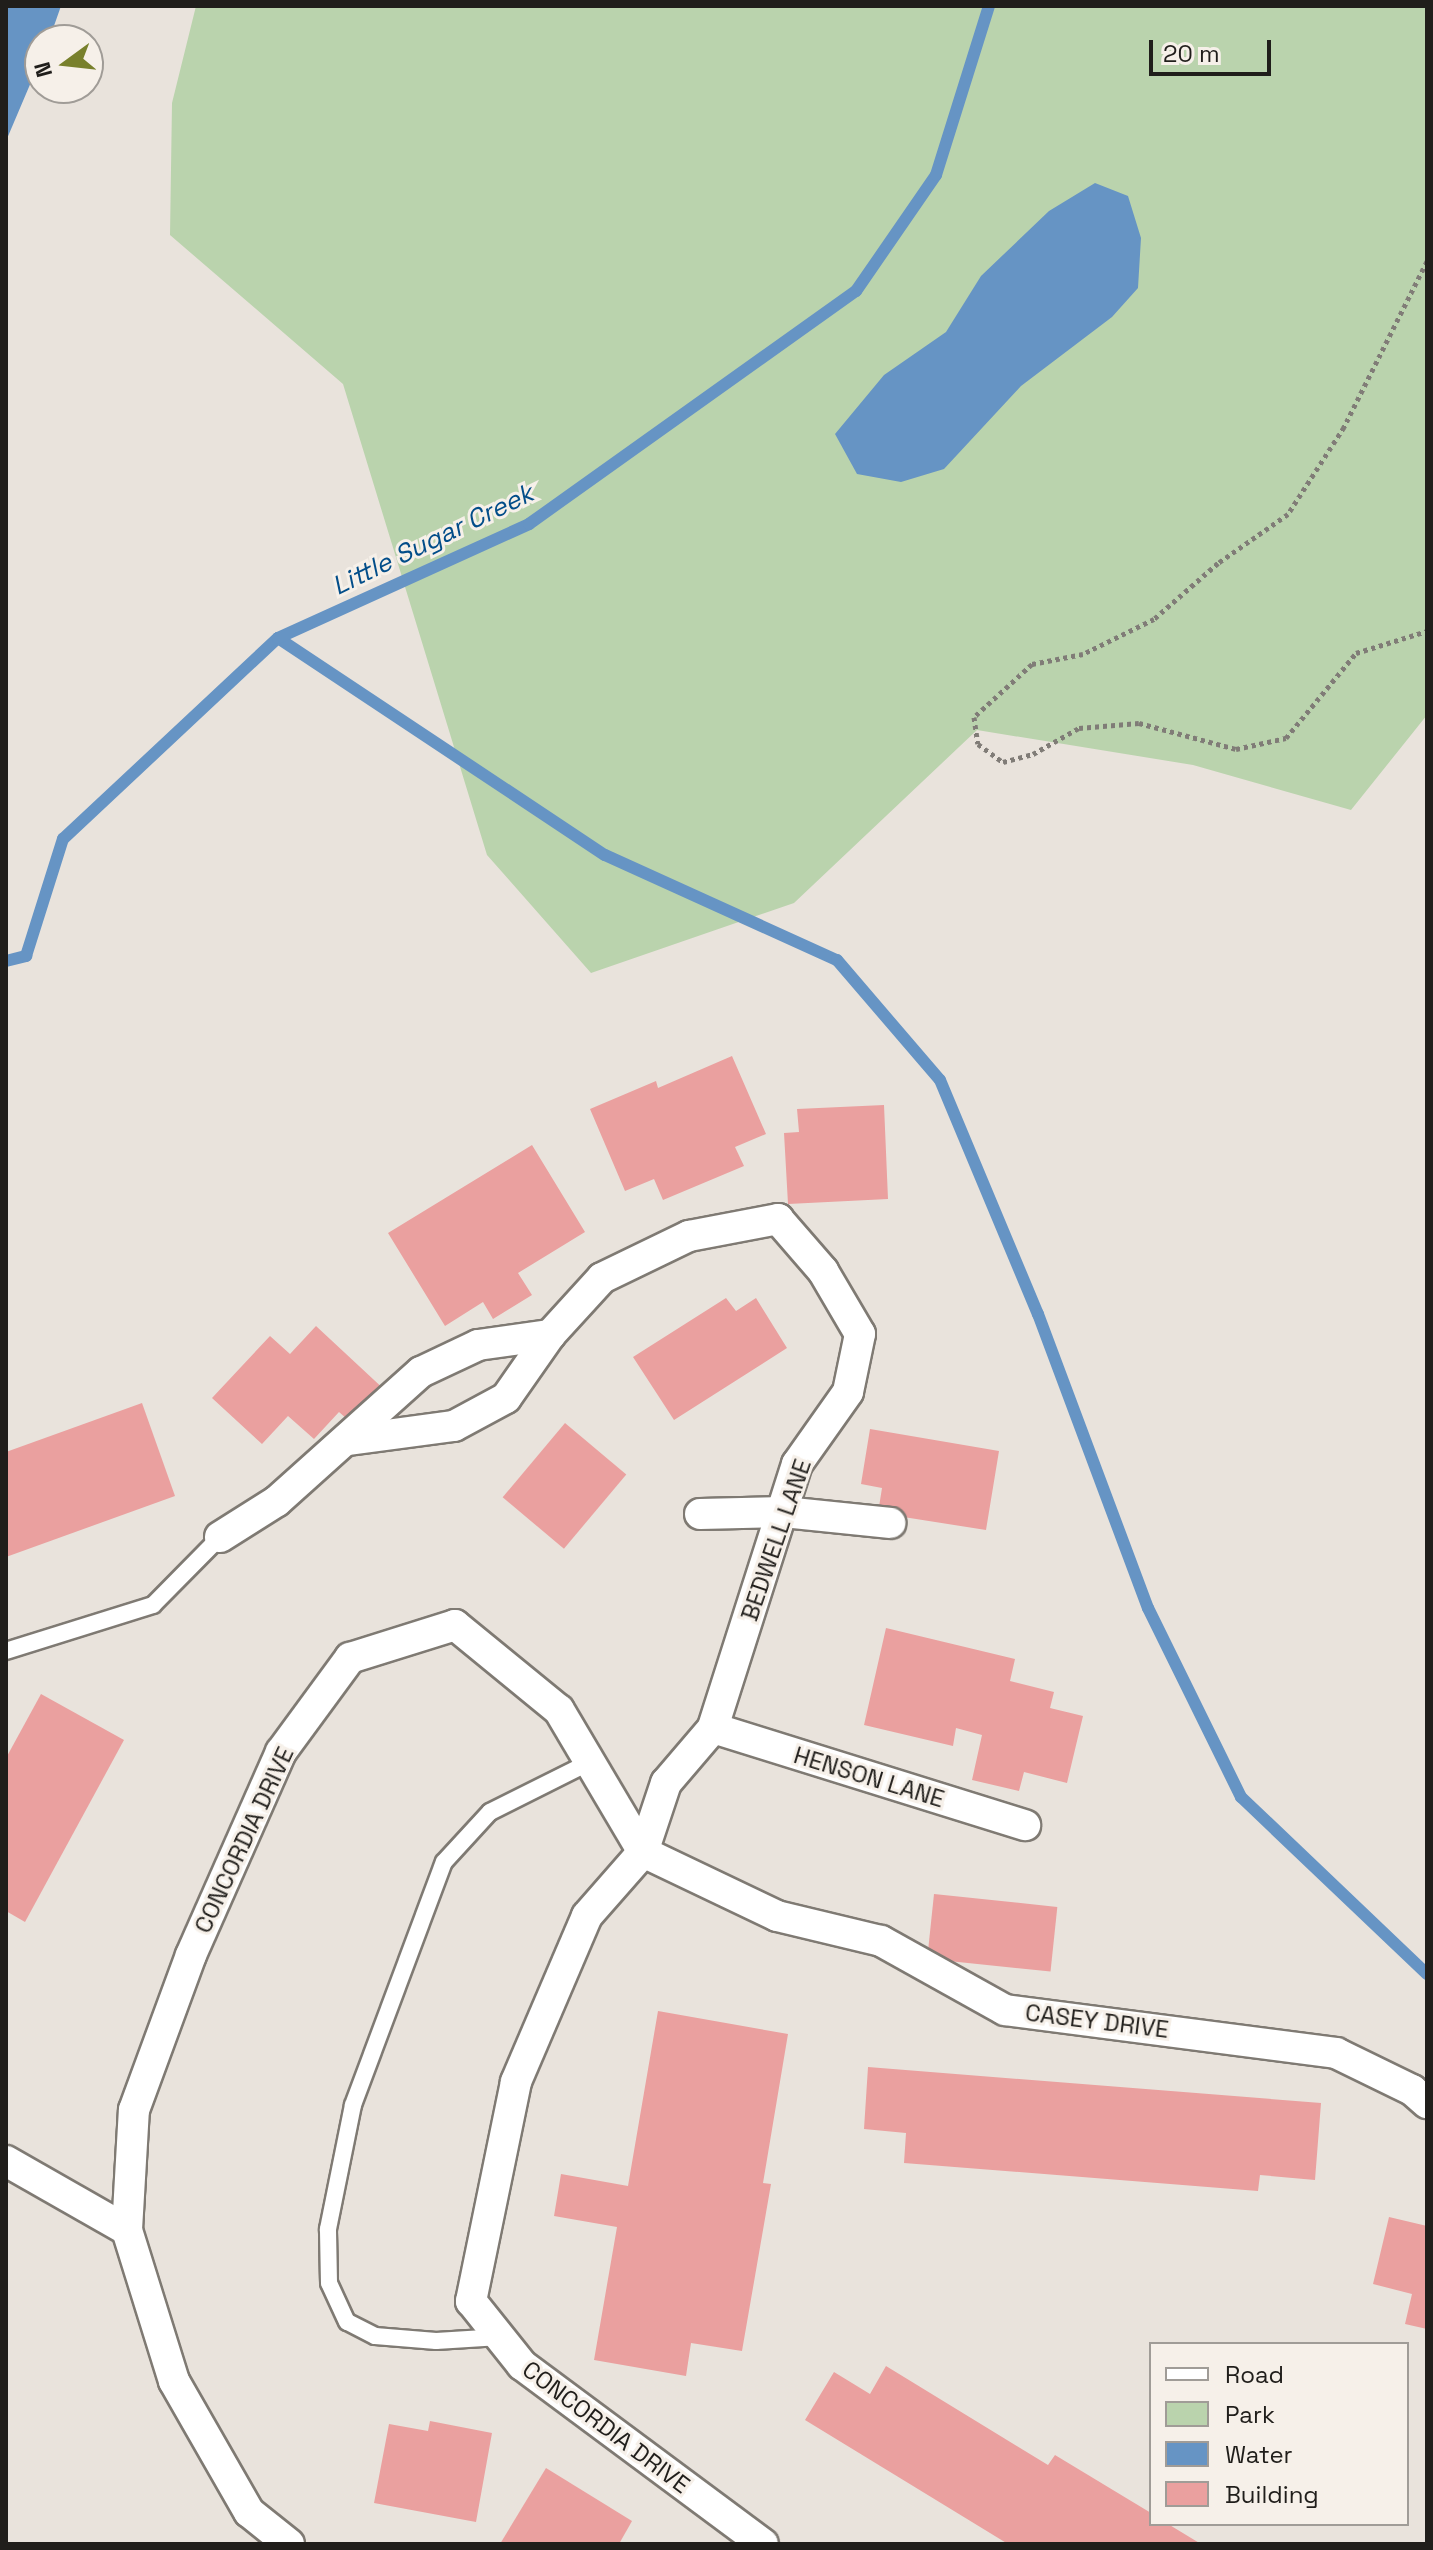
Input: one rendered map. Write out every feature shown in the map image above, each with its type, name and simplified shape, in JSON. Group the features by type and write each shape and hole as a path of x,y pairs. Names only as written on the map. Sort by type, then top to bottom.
{"street":[{"name":"BEDWELL LANE","path":"349,1440 454,1426 506,1398 550,1335 602,1278 689,1236 778,1219 823,1271 860,1334 848,1392 797,1464 713,1728 666,1783 643,1852"},
{"path":"220,1537 277,1501 349,1440 421,1372 478,1345 550,1335"},
{"path":"700,1514 784,1512 890,1523"},
{"name":"CONCORDIA DRIVE","path":"289,2544 249,2512 174,2381 127,2230 134,2110 191,1955 281,1752 350,1658 455,1625 559,1710 643,1852 587,1916 516,2082 471,2301 522,2365 763,2544"},
{"name":"HENSON LANE","path":"713,1728 1025,1825"},
{"name":"CASEY DRIVE","path":"643,1852 777,1916 881,1941 1005,2010 1336,2053 1412,2090 1427,2103"},
{"path":"6,2161 127,2230"}],"lane":[{"path":"6,1651 153,1605 220,1537"},
{"path":"500,2337 436,2341 375,2336 347,2322 329,2283 328,2229 353,2105 444,1862 490,1812 590,1762"}],"path":[{"path":"1427,261 1344,427 1288,514 1218,563 1154,619 1083,654 1032,664 974,717 978,744 1003,762 1033,754 1079,728 1139,723 1236,749 1286,738 1356,653 1427,631"}],"green space":[{"path":"196,6 1427,6 1427,715 1351,810 1193,765 977,730 794,903 591,973 487,855 343,384 170,235 172,103"}],"water":[{"path":"6,6 61,6 55,24 24,24 24,99 6,141"},
{"path":"1095,183 1128,196 1141,238 1138,288 1112,317 1021,386 944,469 901,482 857,474 835,434 884,375 946,332 981,276 1049,211"}],"building":[{"path":"732,1056 766,1134 735,1147 744,1166 663,1200 654,1179 625,1191 590,1109 656,1081 658,1088"},
{"path":"884,1105 888,1199 788,1204 784,1133 799,1132 797,1109"},
{"path":"532,1145 585,1232 518,1273 532,1295 493,1319 483,1302 445,1326 388,1233"},
{"path":"726,1298 736,1311 756,1298 787,1348 674,1420 633,1357"},
{"path":"316,1326 388,1393 356,1427 339,1412 314,1439 288,1416 262,1444 212,1398 270,1336 290,1354"},
{"path":"142,1403 175,1496 6,1557 6,1452"},
{"path":"565,1423 626,1474 564,1549 503,1497"},
{"path":"870,1429 999,1451 986,1530 878,1513 882,1488 861,1484"},
{"path":"886,1628 1015,1659 1010,1681 1054,1692 1050,1708 1083,1716 1067,1783 1024,1772 1019,1791 972,1780 982,1735 956,1728 953,1746 864,1725"},
{"path":"41,1694 124,1740 25,1922 6,1911 6,1758"},
{"path":"934,1894 1057,1907 1051,1972 927,1959"},
{"path":"658,2011 788,2034 763,2183 771,2184 742,2351 691,2343 686,2376 594,2360 617,2227 554,2216 561,2174 628,2186"},
{"path":"868,2067 1321,2103 1315,2180 1260,2175 1258,2191 904,2163 906,2133 864,2129"},
{"path":"1389,2217 1427,2226 1427,2329 1405,2324 1412,2294 1373,2284"},
{"path":"886,2366 1048,2465 1055,2455 1149,2512 1149,2526 1171,2526 1201,2544 1008,2544 805,2420 834,2372 870,2394"},
{"path":"430,2421 492,2433 476,2522 374,2503 389,2424 428,2431"},
{"path":"546,2468 632,2521 619,2544 500,2544"}],"waterway":[{"name":"Little Sugar Creek","path":"6,961 26,956 63,839 278,638 529,524 856,291 936,175 989,6"},
{"path":"278,638 605,855 837,960 940,1080 1038,1314 1148,1608 1241,1797 1427,1974"}]}
